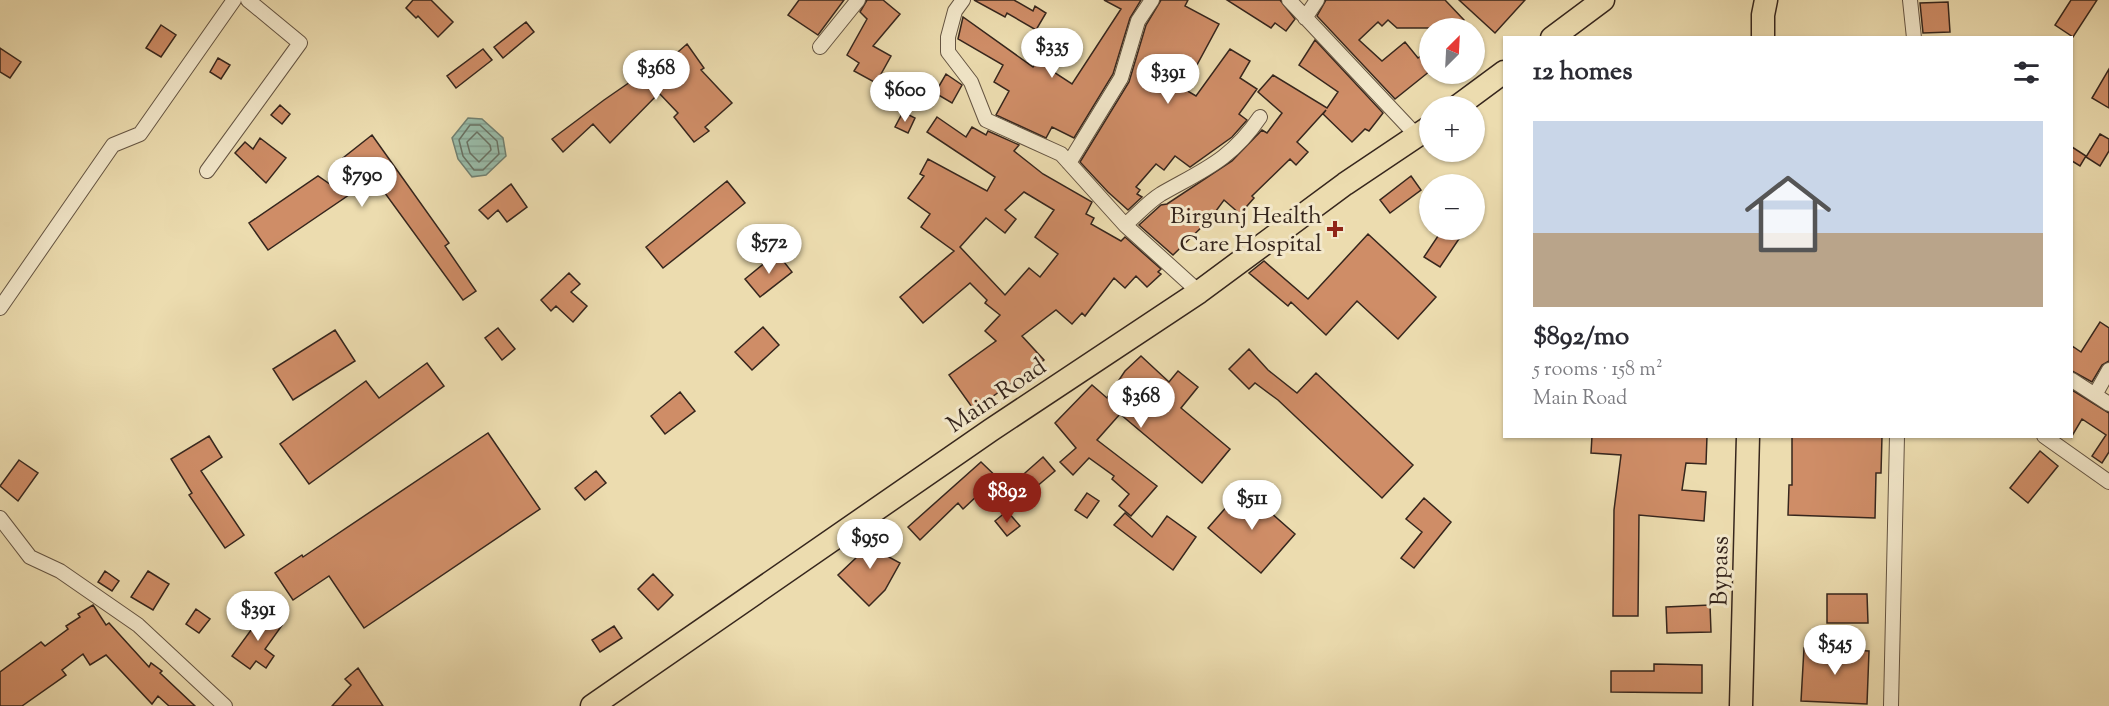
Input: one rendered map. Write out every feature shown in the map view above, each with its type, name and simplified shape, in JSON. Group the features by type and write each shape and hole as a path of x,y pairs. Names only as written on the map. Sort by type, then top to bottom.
{"main road":[{"path":"1555,36 1603,0"},
{"path":"1761,5 1763,36"},
{"path":"1472,96 1503,73"},
{"name":"Main Road","path":"592,706 991,430 1199,292 1346,184 1419,135"},
{"name":"Bypass","path":"1742,706 1749,438"}],"street":[{"path":"0,309 113,145 140,134 234,0"},
{"path":"207,171 300,42 248,0"},
{"path":"820,47 858,0"},
{"path":"963,0 955,11 948,37 948,52 971,81 986,120 1061,154 1125,225 1199,292"},
{"path":"1069,163 1121,78 1138,21 1152,0"},
{"path":"1289,0 1373,87 1419,128"},
{"path":"1305,18 1317,0"},
{"path":"1910,0 1914,36"},
{"path":"1125,225 1159,195 1202,174 1238,146 1260,117"},
{"path":"2096,395 2109,370"},
{"path":"2073,381 2109,404"},
{"path":"1891,706 1897,438"},
{"path":"2047,438 2109,482"},
{"path":"0,518 30,557 60,572 138,625 225,706"}],"water":[{"path":"468,118 482,119 503,138 506,156 486,175 472,177 458,159 452,138"}],"building":[{"path":"413,0 431,0 453,22 438,37 418,16 416,18 406,8"},
{"path":"799,0 844,0 818,35 788,15"},
{"path":"867,0 883,0 900,14 873,46 891,56 876,83 854,71 859,63 847,55 867,19 860,12"},
{"path":"974,0 1014,0 1033,11 1035,6 1046,13 1036,30 1007,13 1005,17"},
{"path":"1104,0 1141,0 1130,18 1113,74 1074,138 1052,127 1046,138 996,115 1009,91 994,82 1003,65 958,39 963,17 1033,67 1037,61 1072,84 1121,9"},
{"path":"1161,0 1188,0 1185,6 1219,24 1184,89 1196,96 1230,49 1250,61 1240,78 1257,89 1239,114 1247,120 1232,137 1190,167 1175,156 1164,170 1156,164 1136,187 1140,190 1137,194 1142,197 1128,210 1080,162 1129,82 1146,25"},
{"path":"1227,0 1280,0 1295,19 1286,31 1275,23 1271,28"},
{"path":"1326,0 1445,0 1462,18 1419,18 1419,28 1397,28 1388,20 1382,26 1378,22 1359,40 1382,61 1405,42 1419,57 1419,80 1395,99 1317,16"},
{"path":"1459,0 1525,0 1495,33 1485,24 1485,18 1479,18"},
{"path":"2071,0 2097,0 2073,37 2055,25"},
{"path":"1948,2 1950,32 1923,33 1920,3"},
{"path":"526,22 534,32 503,58 494,47"},
{"path":"161,25 176,35 161,57 146,48"},
{"path":"1315,40 1383,113 1369,131 1365,129 1352,142 1323,114 1326,110 1297,142 1308,152 1296,165 1290,159 1252,196 1254,198 1240,214 1224,200 1210,219 1173,255 1139,225 1161,205 1167,204 1232,161 1262,130 1267,133 1282,113 1258,92 1273,75 1327,108 1338,92 1299,65"},
{"path":"687,44 704,68 701,70 732,103 705,127 709,131 694,142 674,117 678,113 659,93 610,143 593,124 563,152 552,139 633,80 635,83 658,60 663,65"},
{"path":"0,48 21,62 10,78 0,72"},
{"path":"483,49 492,60 456,88 447,76"},
{"path":"218,58 230,65 221,79 210,72"},
{"path":"2109,69 2109,108 2092,98"},
{"path":"946,74 962,85 952,103 935,93"},
{"path":"280,105 290,114 282,124 271,115"},
{"path":"903,112 915,118 908,133 895,127"},
{"path":"937,117 966,137 972,127 986,135 988,131 1019,145 1014,151 1043,174 1092,202 1086,214 1094,218 1091,224 1121,241 1125,237 1161,269 1158,272 1161,274 1147,287 1136,276 1125,288 1114,278 1085,316 1082,313 1072,324 1056,310 1022,336 1044,360 1023,378 1021,376 974,410 949,375 996,341 985,331 1000,315 985,303 987,300 970,283 923,323 900,297 954,251 921,227 930,214 908,198 924,176 920,174 928,159 987,191 995,177 927,132","holes":["1024,192 1054,210 1035,237 1058,254 1040,277 1029,268 1005,295 960,247 986,218 1005,233 1016,219 1005,210"]},
{"path":"2100,134 2109,139 2109,151 2100,166 2086,157"},
{"path":"372,135 449,243 445,246 476,291 463,300 374,178 268,250 249,223 318,176 337,189 347,176 334,165"},
{"path":"260,138 286,158 266,183 235,153 245,142 253,149"},
{"path":"2073,148 2086,156 2080,166 2073,162"},
{"path":"1411,176 1419,187 1419,191 1390,213 1380,200"},
{"path":"727,181 745,203 663,268 646,247"},
{"path":"511,184 527,207 507,222 498,210 488,219 479,210"},
{"path":"1368,234 1436,297 1398,339 1357,301 1326,335 1291,302 1288,306 1249,273 1264,261 1308,299"},
{"path":"1435,240 1458,240 1440,267 1424,257"},
{"path":"777,253 792,272 760,297 745,279"},
{"path":"569,273 580,284 571,292 587,306 573,322 556,306 551,311 541,300"},
{"path":"2100,322 2109,328 2109,361 2102,365 2092,382 2073,372 2073,347 2081,352"},
{"path":"763,327 779,345 752,370 735,352"},
{"path":"498,328 515,349 502,360 485,338"},
{"path":"335,330 355,361 293,400 273,369"},
{"path":"1249,349 1268,370 1297,393 1316,373 1413,465 1382,498 1278,400 1255,383 1249,389 1229,369"},
{"path":"1141,356 1169,382 1178,371 1198,387 1181,408 1230,449 1202,483 1120,414 1097,440 1157,486 1131,516 1119,506 1129,494 1112,479 1114,476 1089,458 1073,475 1060,462 1076,448 1055,423 1092,385 1107,398 1125,371"},
{"path":"427,363 444,386 309,484 280,444 366,381 379,398"},
{"path":"2073,391 2109,413 2109,452 2102,463 2092,456 2106,435 2082,419 2073,434"},
{"path":"680,392 695,411 665,434 651,416"},
{"path":"488,433 540,509 364,628 329,576 293,600 275,573 302,555 303,557"},
{"path":"209,436 222,457 201,471 244,535 225,548 189,495 192,493 171,459"},
{"path":"1592,438 1707,438 1706,464 1686,463 1682,490 1706,492 1704,521 1639,515 1638,616 1613,616 1614,510 1621,455 1591,453"},
{"path":"1792,438 1882,438 1881,473 1876,473 1875,518 1788,515 1789,485 1792,485"},
{"path":"2040,451 2058,466 2028,503 2010,488"},
{"path":"1043,457 1055,471 1029,493 1017,480"},
{"path":"19,460 38,473 18,501 0,486"},
{"path":"981,462 1004,484 990,502 979,494 963,509 958,503 920,540 908,527"},
{"path":"596,471 606,483 585,500 575,488"},
{"path":"1243,488 1295,534 1261,573 1208,528"},
{"path":"1087,493 1099,501 1087,518 1075,510"},
{"path":"1424,498 1451,522 1414,568 1401,558 1422,532 1406,519"},
{"path":"1007,511 1020,526 1007,536 995,521"},
{"path":"1125,513 1152,537 1167,516 1196,537 1173,570 1114,525"},
{"path":"876,532 887,543 878,551 900,563 885,590 869,606 838,575 858,556 855,553"},
{"path":"105,571 119,581 112,591 98,582"},
{"path":"148,571 169,584 153,610 131,597"},
{"path":"653,574 673,595 658,610 638,589"},
{"path":"1827,594 1867,594 1868,623 1827,623"},
{"path":"93,605 106,625 109,623 149,667 151,663 162,671 160,673 195,706 169,706 158,696 152,704 106,655 90,665 83,654 62,670 66,675 22,706 0,706 0,672 41,642 45,646 68,629 66,626 80,617 78,614"},
{"path":"1710,605 1711,632 1667,633 1666,607"},
{"path":"196,609 210,619 199,633 186,624"},
{"path":"265,611 283,624 265,649 274,656 266,668 256,661 250,669 232,656"},
{"path":"614,626 622,638 600,652 592,640"},
{"path":"1804,648 1869,651 1867,704 1801,701"},
{"path":"1654,664 1702,665 1702,693 1611,692 1611,671 1654,671"},
{"path":"358,668 383,706 332,706 351,685 345,679"}],"place":[{"name":"Birgunj Health Care Hospital","path":"1335,229"}]}
